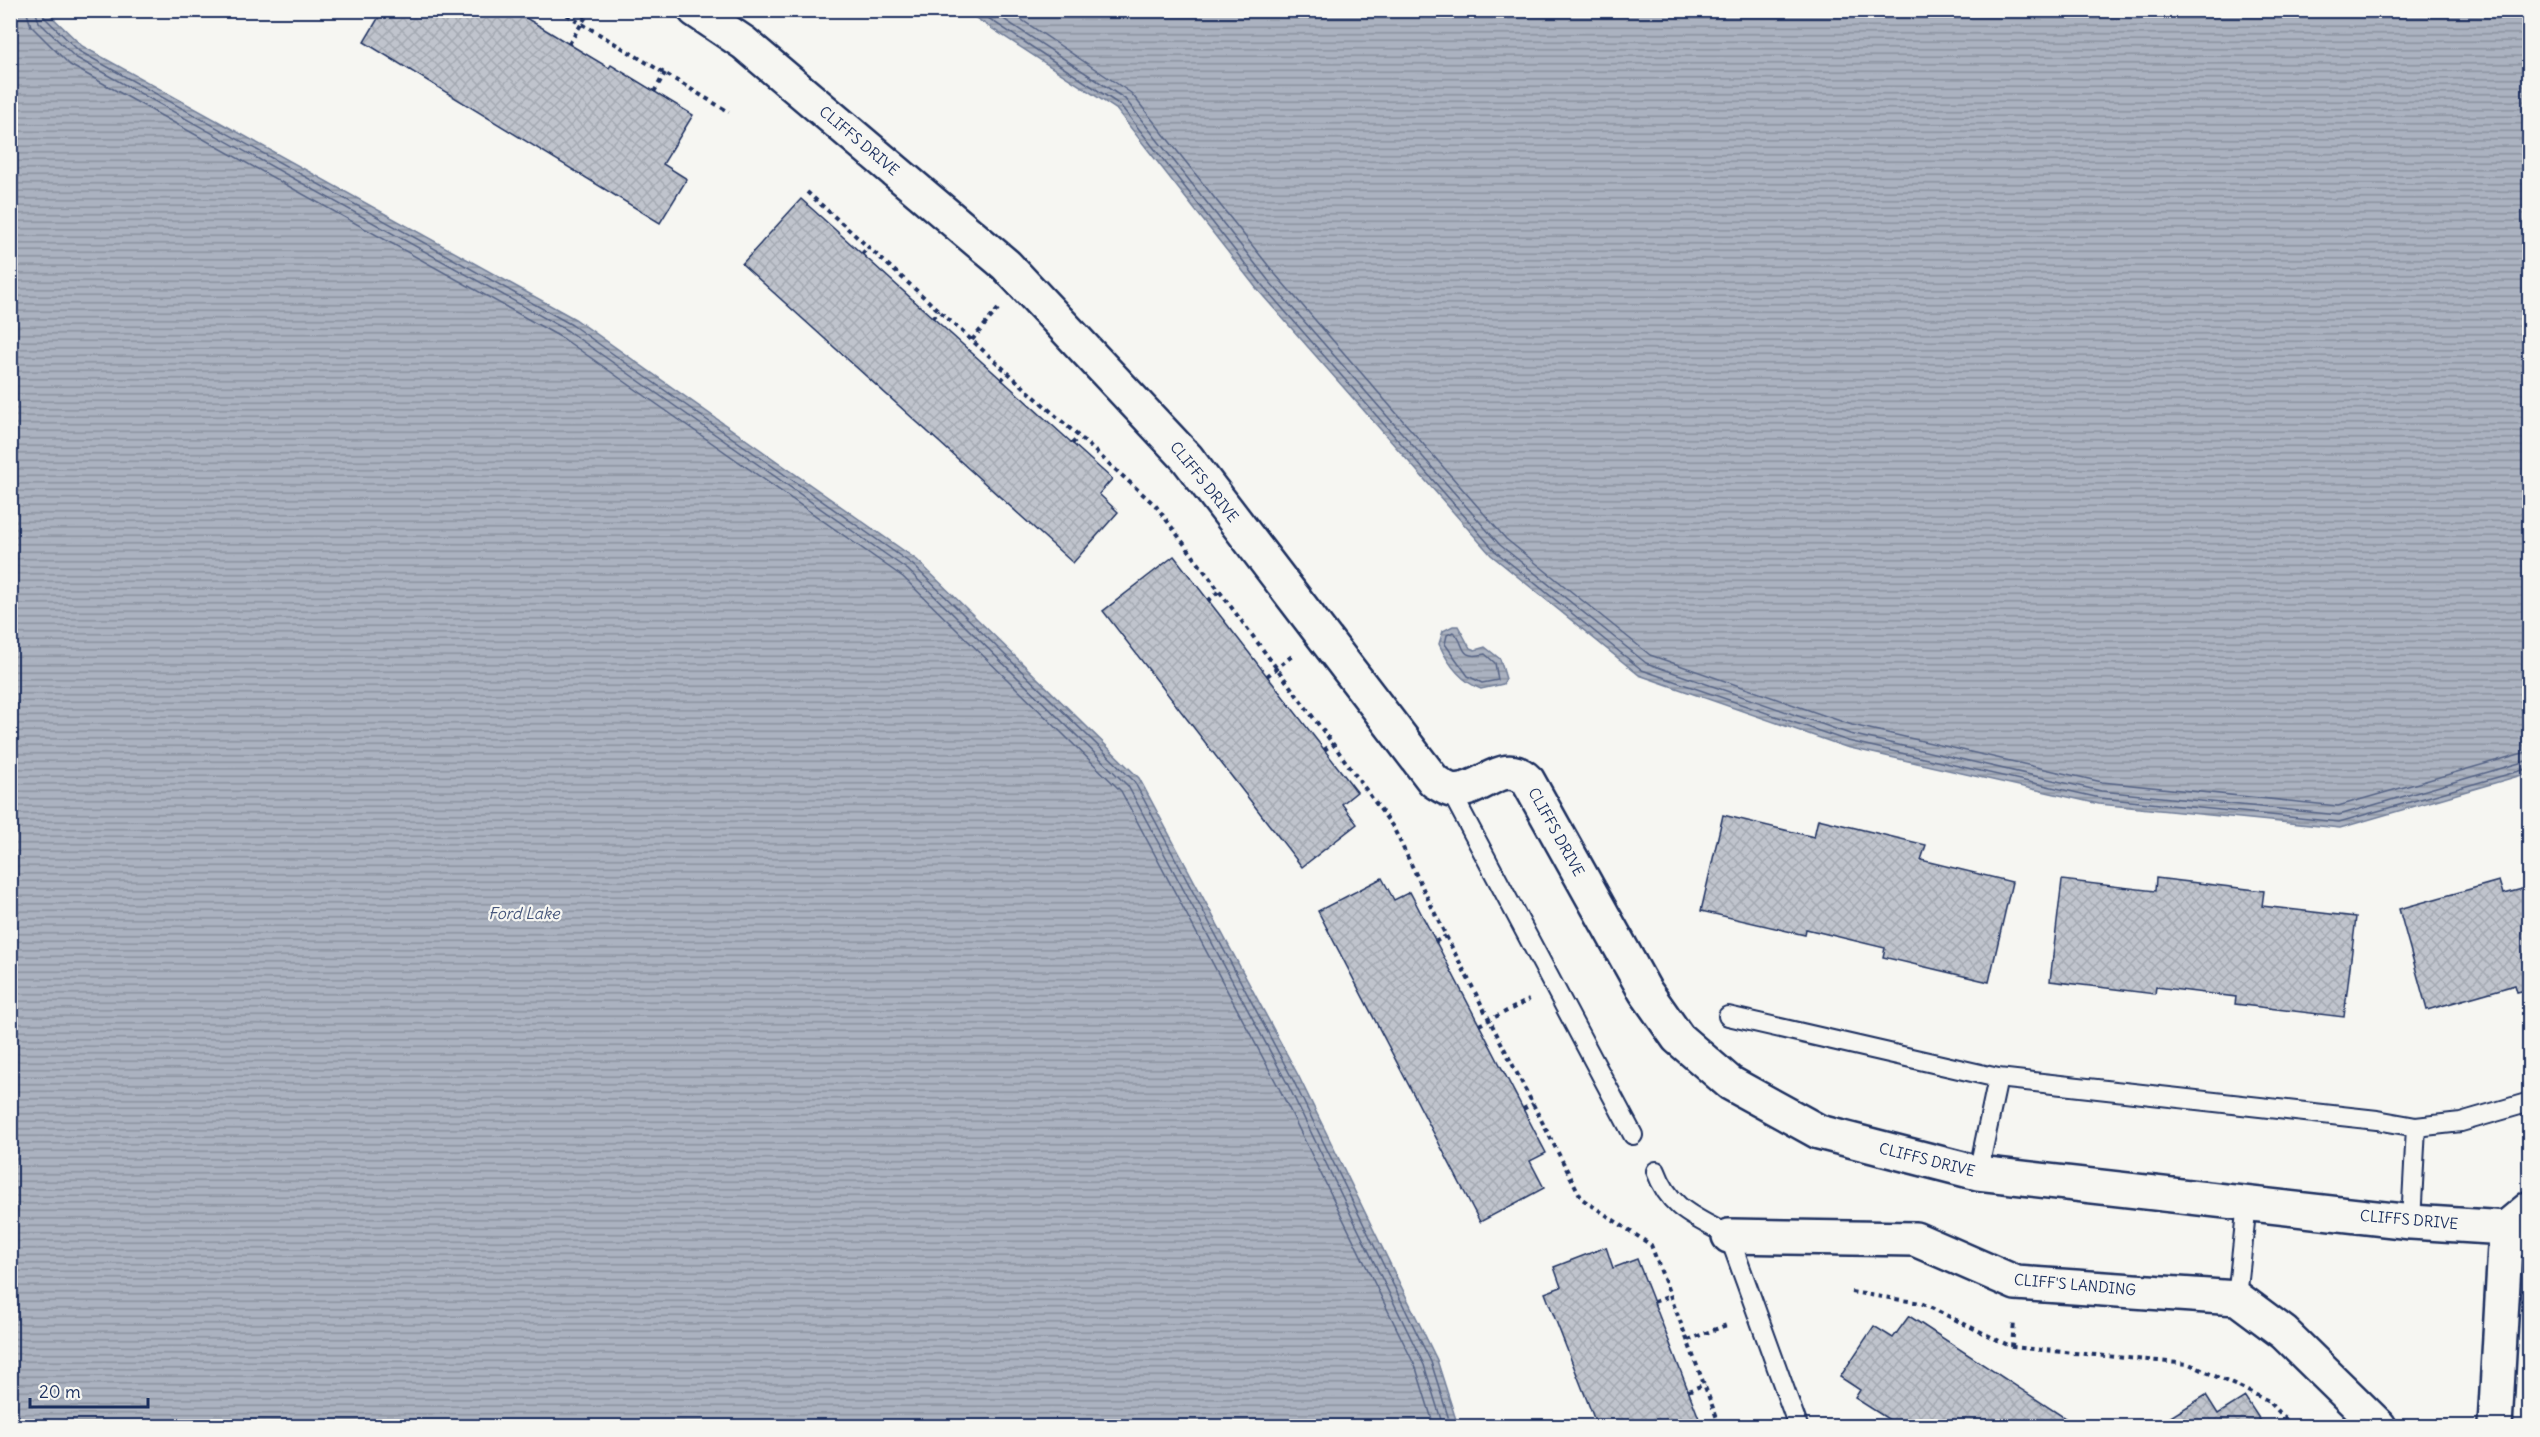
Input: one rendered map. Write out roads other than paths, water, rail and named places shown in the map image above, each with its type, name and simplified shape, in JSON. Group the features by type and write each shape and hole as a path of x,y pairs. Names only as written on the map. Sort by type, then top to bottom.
{"street":[{"name":"CLIFFS DRIVE","path":"695,10 744,43 1006,265 1187,458 1434,781 1450,790 1468,789 1511,770 1521,773 1528,781 1660,1015 1700,1060 1730,1083 1818,1132 1978,1173 2411,1222 2522,1226"},
{"path":"735,10 744,43"},
{"path":"2495,1426 2522,1226"},
{"name":"CLIFF'S LANDING","path":"1729,1236 1915,1239 2016,1283 2237,1298"},
{"path":"2237,1298 2284,1333 2379,1426"}],"lane":[{"path":"1450,790 1634,1135"},
{"path":"1728,1016 1998,1078 2377,1120 2416,1127 2461,1122 2529,1102"},
{"path":"1978,1173 1998,1078"},
{"path":"2411,1222 2416,1127"},
{"path":"1656,1172 1661,1186 1674,1204 1729,1236 1798,1426"},
{"path":"2237,1298 2247,1203"}],"water":[{"name":"Ford Lake","path":"10,11 46,11 82,46 575,319 917,560 1139,778 1299,1077 1437,1360 1458,1426 11,1426"},
{"path":"965,11 2529,11 2529,773 2340,828 2099,804 1846,747 1639,675 1491,555 1257,289 1116,109"},
{"path":"1458,626 1470,648 1475,650 1485,647 1500,659 1506,679 1503,684 1481,689 1456,671 1439,644 1443,631"}]}
